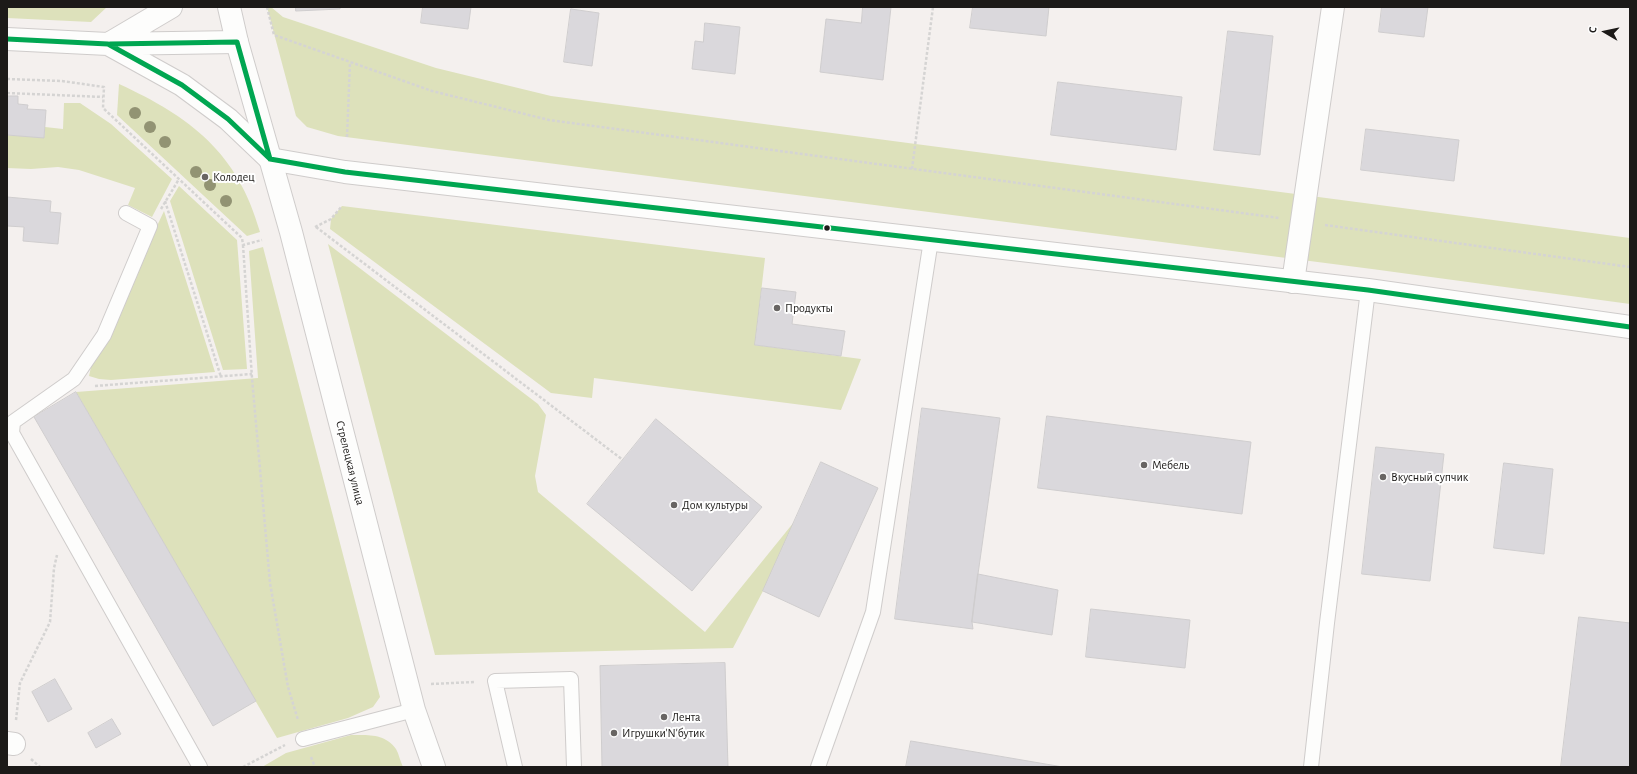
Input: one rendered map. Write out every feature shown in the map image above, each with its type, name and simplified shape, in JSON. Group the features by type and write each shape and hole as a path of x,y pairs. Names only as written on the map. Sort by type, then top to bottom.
{"main road":[{"path":"108,44 171,7"},
{"name":"Стрелецкая улица","path":"229,7 237,42 293,240 414,710 434,767"},
{"path":"1293,282 1333,7"},
{"path":"7,39 108,44 237,42"},
{"path":"108,44 182,85 228,119 270,159 344,172 1368,290 1630,326"}],"lane":[{"path":"126,213 150,226 104,335 74,379 13,422 12,433 200,767"},
{"path":"818,767 873,612 931,240"},
{"path":"1311,767 1368,290"},
{"path":"515,767 495,681 571,679 574,767"},
{"path":"303,739 414,710"}],"path":[{"path":"267,7 274,35 432,91 549,120 1301,221 1630,267"},
{"path":"912,169 933,7"},
{"path":"347,137 350,62"},
{"path":"7,79 62,81 104,87 102,108 242,238 270,583 288,687 303,739 315,767"},
{"path":"7,93 11,95 104,97"},
{"path":"170,194 179,179"},
{"path":"165,201 221,377"},
{"path":"342,206 331,219 315,227 623,460"},
{"path":"243,245 262,240"},
{"path":"74,379 92,386 252,374"},
{"path":"11,744 20,683 50,622 54,568 64,524"},
{"path":"243,767 281,746 303,739"}],"green space":[{"path":"7,7 107,7 91,22 7,18"},
{"path":"267,7 271,7 283,17 436,68 551,96 1630,238 1630,304 1372,269 338,136 307,127 296,116"},
{"path":"119,84 168,110 189,124 208,141 225,159 239,180 251,204 260,232 247,236 117,115"},
{"path":"64,103 80,103 111,124 172,179 152,217 128,205 135,188 79,170 58,167 31,169 7,168 7,135 44,137 45,127 63,129"},
{"path":"179,186 237,240 247,369 223,370 170,201"},
{"path":"342,206 765,258 755,345 861,359 841,410 594,378 592,398 551,393 330,229 331,219"},
{"path":"164,211 215,372 111,380 89,376 91,367"},
{"path":"328,244 538,404 546,415 535,476 538,492 705,632 794,522 763,591 733,648 435,655"},
{"path":"263,247 380,697 373,707 348,718 277,738 76,392 258,378 249,251"},
{"path":"351,735 375,736 387,740 396,749 403,767 262,767 286,753"}],"building":[{"path":"296,7 340,7 340,9 296,11"},
{"path":"423,7 471,7 468,29 421,23"},
{"path":"863,7 891,7 883,80 820,72 826,19 861,23"},
{"path":"973,7 1049,7 1046,36 970,28"},
{"path":"1382,7 1428,7 1424,37 1379,32"},
{"path":"571,9 599,13 592,66 564,62"},
{"path":"705,23 740,27 735,74 692,69 695,41 703,42"},
{"path":"1228,31 1273,36 1260,155 1214,150"},
{"path":"1058,82 1182,97 1176,150 1051,135"},
{"path":"7,96 18,96 18,104 28,105 27,109 46,110 44,138 7,135"},
{"path":"1366,129 1459,140 1454,181 1361,170"},
{"path":"7,197 51,201 50,212 61,213 58,244 23,241 24,227 7,226"},
{"name":"Продукты","path":"762,288 796,292 792,324 845,331 841,356 755,345"},
{"path":"76,392 256,701 213,726 34,417"},
{"path":"922,408 1000,418 978,574 972,622 973,629 895,619"},
{"name":"Мебель","path":"1047,416 1251,442 1242,514 1038,488"},
{"name":"Дом культуры","path":"656,419 762,507 692,591 587,504"},
{"path":"1376,447 1444,454 1430,581 1362,574"},
{"path":"821,462 878,488 819,617 763,591"},
{"path":"1504,463 1553,469 1544,554 1494,548"},
{"path":"978,574 1058,590 1052,635 972,622"},
{"path":"1091,609 1190,620 1185,668 1086,657"},
{"path":"1579,617 1630,623 1630,767 1561,767"},
{"name":"Лента","path":"725,663 728,767 602,767 600,666"},
{"path":"55,679 72,709 48,722 32,692"},
{"path":"112,719 121,734 96,748 88,733"},
{"path":"911,741 1063,767 906,767"}],"transit line":[{"path":"7,39 108,44 182,85 228,119 270,159 345,172 1368,290 1630,327"},
{"path":"110,44 237,42 270,159"}],"place":[{"name":"Колодец","path":"205,177"},
{"name":"Продукты","path":"777,308"},
{"name":"Мебель","path":"1144,465"},
{"name":"Вкусный супчик","path":"1383,477"},
{"name":"Дом культуры","path":"674,505"},
{"name":"Лента","path":"664,717"},
{"name":"Игрушки'N'бутик","path":"614,733"}]}
